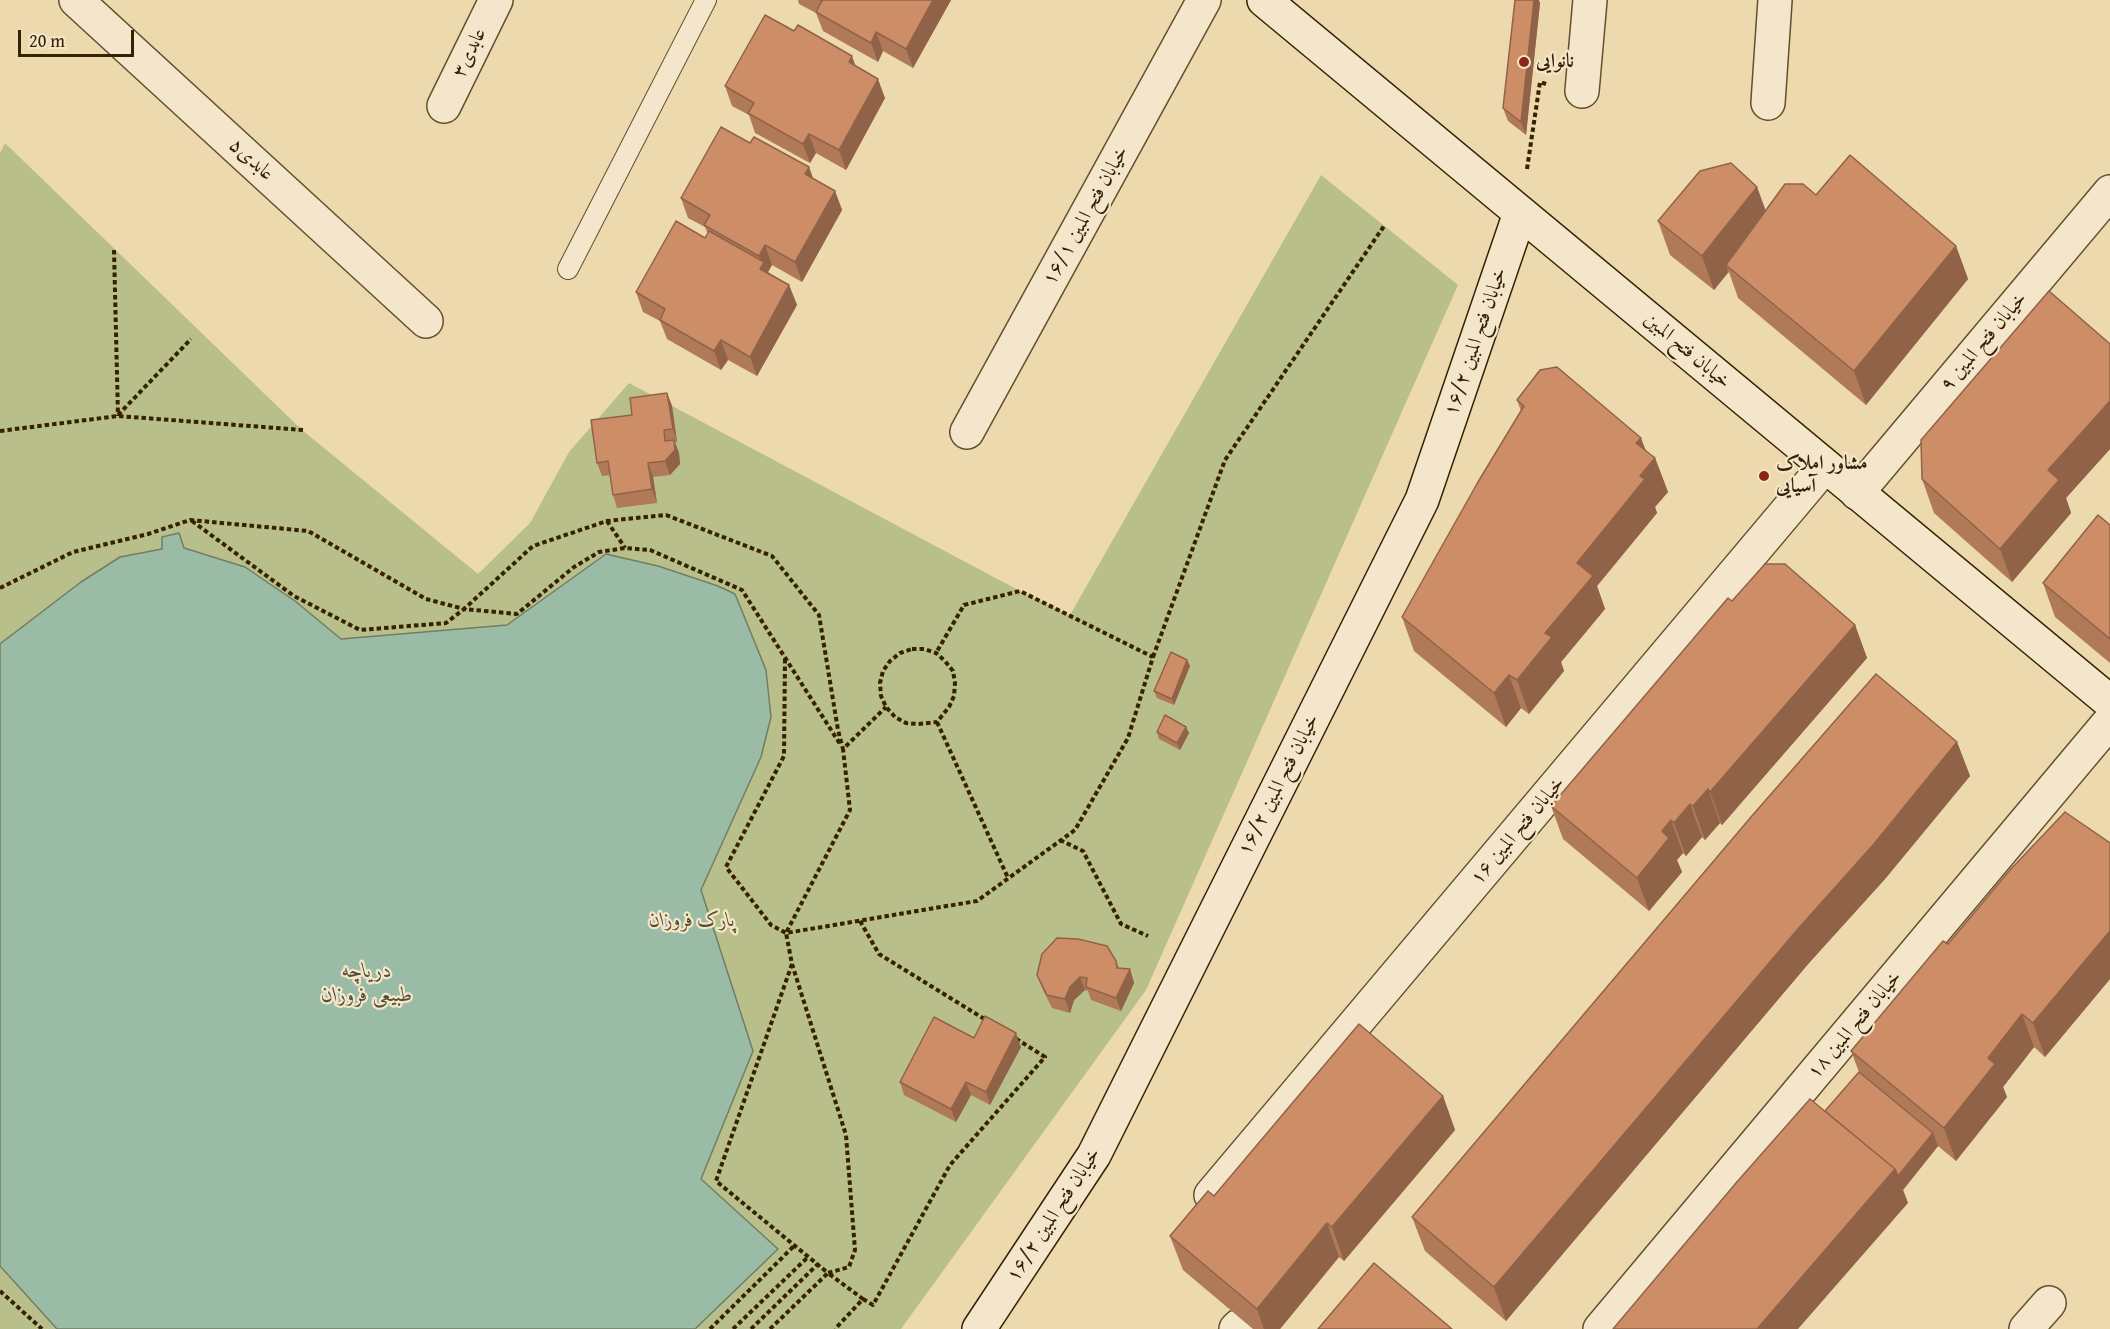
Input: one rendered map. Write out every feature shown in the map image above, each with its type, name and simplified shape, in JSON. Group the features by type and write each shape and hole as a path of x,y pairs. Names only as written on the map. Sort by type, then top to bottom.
{"street":[{"name":"عابدی۵","path":"76,0 426,321"},
{"name":"عابدی۳","path":"444,106 496,0"},
{"name":"خیابان فتح المبین ۱۶/۱","path":"967,432 1204,0"},
{"name":"خیابان فتح المبین","path":"1264,0 2110,702"},
{"path":"1582,90 1590,0"},
{"path":"1768,103 1775,0"},
{"name":"خیابان فتح المبین ۹","path":"1857,493 2110,192"},
{"name":"خیابان فتح المبین ۱۶/۲","path":"980,1329 1094,1155 1422,500 1520,213"},
{"name":"خیابان فتح المبین ۱۶","path":"1211,1195 1825,466"},
{"name":"خیابان فتح المبین ۱۸","path":"1600,1329 2110,721"},
{"path":"2026,1329 2049,1303"}],"lane":[{"path":"568,269 706,0"}],"path":[{"path":"1520,213 1540,82 1582,90"},
{"path":"785,659 784,756 726,867 771,925 786,933 977,901 1075,830 1128,738 1153,657 1225,460 1384,226"},
{"path":"114,250 118,416"},
{"path":"118,416 191,339"},
{"path":"0,431 118,416 303,430"},
{"path":"190,520 294,596 360,630 446,623 533,546 607,521 666,515 772,556 819,615 843,749 850,810 786,933 792,964 846,1135 855,1250 849,1267 828,1273 770,1329"},
{"path":"0,588 73,552 148,534 190,520 308,531 426,599 464,609 517,614 574,567 599,552 625,548 650,550 742,590 843,749"},
{"path":"607,521 625,548"},
{"path":"936,653 964,605 1020,591 1153,657"},
{"path":"912,649 924,649 936,653 949,666 955,683 954,696 949,707 937,722 906,723 895,717 886,707 881,696 880,683 883,671 900,653 912,649"},
{"path":"843,749 886,707"},
{"path":"937,722 1008,878"},
{"path":"1060,840 1083,851 1121,924 1148,936"},
{"path":"860,921 879,954 996,1026"},
{"path":"792,964 716,1181 828,1273 873,1305 950,1165 1045,1057 1006,1032"},
{"path":"710,1329 795,1245"},
{"path":"733,1329 808,1257"},
{"path":"751,1329 818,1264"},
{"path":"0,1291 42,1329"},
{"path":"835,1329 863,1299"}],"green space":[{"name":"پارک فروزان","path":"5,143 302,430 478,574 530,523 569,452 629,383 1020,591 1070,615 1321,175 1458,285 1146,990 901,1329 0,1329 0,153"}],"water":[{"name":"دریاچه طبیعی فروزان","path":"179,533 184,548 245,567 295,601 341,639 507,625 606,554 658,566 735,594 766,670 771,717 761,757 701,890 753,1051 701,1179 778,1249 695,1329 57,1329 0,1266 0,644 81,582 120,557 162,549 162,537"}],"building":[{"path":"820,0 933,0 906,49 876,32 871,43 816,12 822,1"},
{"name":"نانوایی","path":"1515,0 1534,0 1521,122 1503,108"},
{"path":"765,15 794,31 798,25 852,56 849,62 878,79 839,150 809,134 803,144 748,113 754,103 725,86"},
{"path":"721,127 750,143 754,137 809,167 805,174 835,191 795,262 765,245 759,256 704,225 710,215 681,198"},
{"path":"1850,155 1956,246 1854,371 1726,265 1785,184 1803,184 1816,195"},
{"path":"1731,163 1757,187 1702,256 1658,221 1700,171"},
{"path":"676,221 705,238 709,231 764,262 760,269 789,285 750,357 721,340 714,351 660,320 665,309 636,292"},
{"path":"2049,291 2110,344 2110,401 2048,470 2059,480 2000,549 1922,479 1921,440"},
{"path":"1557,367 1641,438 1636,443 1655,458 1640,476 1645,479 1577,563 1593,576 1545,633 1552,637 1517,680 1509,675 1494,693 1402,617 1524,406 1517,400 1540,370"},
{"path":"667,393 673,429 664,430 665,441 674,440 675,450 665,461 648,463 652,489 613,495 608,461 597,463 591,420 632,415 630,398"},
{"path":"2098,515 2110,525 2110,639 2043,583"},
{"path":"1765,564 1785,564 1855,625 1710,792 1708,789 1693,806 1690,804 1674,823 1671,820 1662,831 1669,838 1637,878 1551,806 1728,598 1732,601"},
{"path":"1171,652 1187,660 1172,699 1154,691"},
{"path":"1876,674 1957,742 1873,845 1797,930 1494,1287 1412,1217 1751,817"},
{"path":"1165,715 1186,727 1177,743 1157,732"},
{"path":"2065,812 2110,843 2110,931 2033,1023 2022,1014 1988,1058 1995,1064 1944,1128 1851,1051 1943,941 1948,944 2010,870"},
{"path":"1057,938 1078,939 1107,946 1116,961 1117,968 1130,969 1116,998 1086,987 1087,978 1080,977 1070,987 1065,999 1047,995 1037,975 1042,954"},
{"path":"985,1016 1016,1033 986,1092 966,1082 951,1109 900,1082 934,1017 974,1038"},
{"path":"1359,1024 1443,1096 1332,1227 1327,1223 1257,1309 1170,1236 1208,1191 1214,1196"},
{"path":"1859,1072 1933,1133 1898,1176 1895,1169 1825,1111"},
{"path":"1810,1099 1895,1169 1757,1329 1613,1329 1736,1183"},
{"path":"1374,1263 1452,1329 1318,1329"}],"place":[{"name":"نانوایی","path":"1524,62"},
{"name":"مشاور املاک آسیایی","path":"1764,476"}]}
